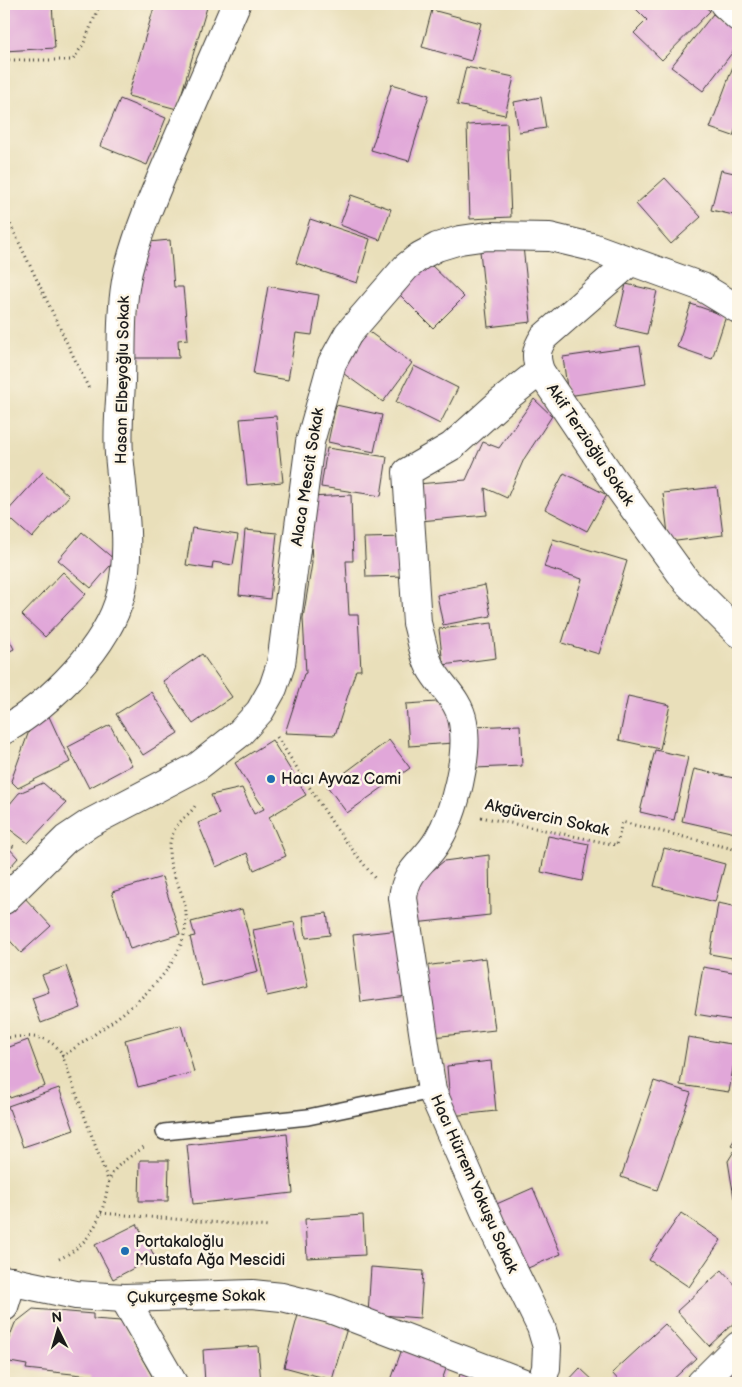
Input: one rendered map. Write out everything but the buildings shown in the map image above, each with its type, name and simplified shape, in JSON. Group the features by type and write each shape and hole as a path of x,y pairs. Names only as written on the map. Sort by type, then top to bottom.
{"street":[{"name":"Hasan Elbeyoğlu Sokak","path":"4,730 18,722 61,685 91,653 110,623 121,594 125,559 126,515 119,451 123,305 128,271 153,197 236,4"},
{"path":"724,4 738,17"},
{"name":"Alaca Mescit Sokak","path":"4,900 66,839 90,823 197,767 239,734 260,711 273,688 281,664 310,442 332,363 348,334 406,267 437,247 460,240 488,236 550,237 592,247 702,287 738,309"},
{"name":"Akif Terzioğlu Sokak","path":"630,262 544,337 537,347 536,353 540,371 614,481 687,582 738,633"},
{"path":"702,287 738,289"},
{"name":"Hacı Hürrem Yokuşu Sokak","path":"540,371 502,401 452,446 407,472 417,623 422,645 430,666 457,703 463,720 464,758 460,780 438,840 410,873 404,885 405,919 432,1091 491,1225 541,1327 547,1347 546,1368 541,1383"},
{"name":"Çukurçeşme Sokak","path":"6,1289 124,1298 252,1294 305,1301 524,1383"},
{"path":"124,1298 173,1383"},
{"path":"702,1383 737,1349"}],"lane":[{"path":"164,1132 308,1117 432,1091"}],"path":[{"path":"4,60 73,60 84,43 100,4"},
{"path":"4,211 94,398"},
{"path":"260,711 335,826 405,919"},
{"path":"62,1057 131,1007 166,971 177,952 184,935 186,911 171,871 170,843 174,831 194,808 198,800 197,767"},
{"name":"Akgüvercin Sokak","path":"449,811 617,845 622,822 738,850"},
{"path":"4,1038 30,1036 44,1038 55,1044 62,1057 109,1184"},
{"path":"6,1289 75,1251 87,1241 101,1213 113,1172 120,1164 164,1132"},
{"path":"101,1213 270,1227"}],"place":[{"name":"Hacı Ayvaz Cami","path":"271,779"},
{"name":"Portakaloğlu Mustafa Ağa Mescidi","path":"125,1251"}]}
